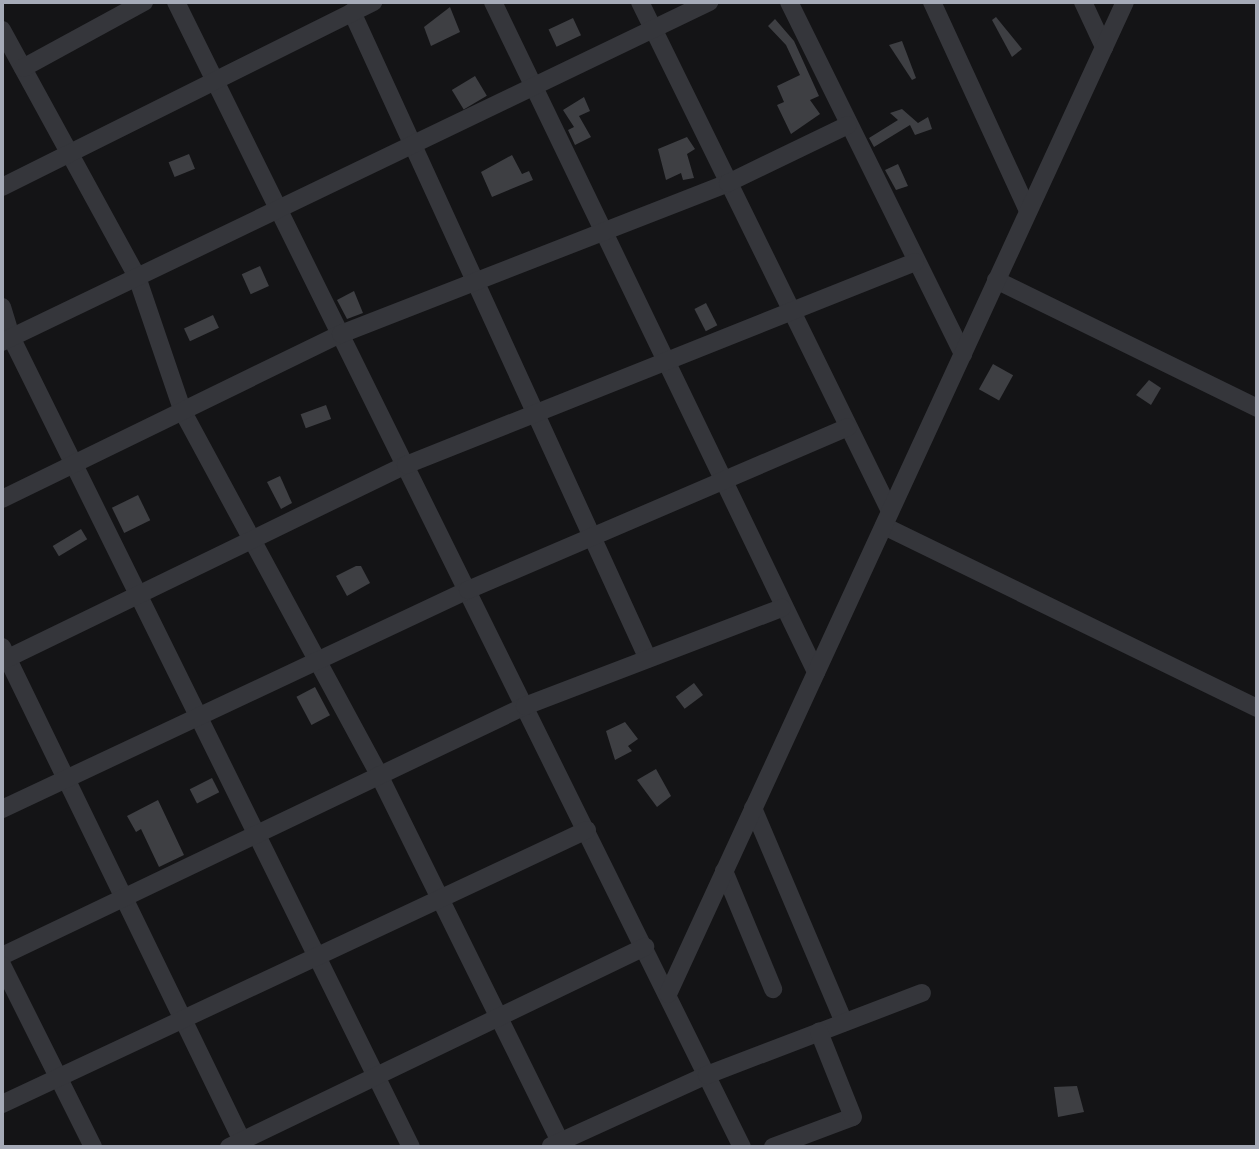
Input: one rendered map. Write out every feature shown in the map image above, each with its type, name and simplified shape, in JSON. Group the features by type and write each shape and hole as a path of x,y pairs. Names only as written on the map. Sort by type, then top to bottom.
{"street":[{"path":"14,65 144,2"},
{"path":"176,2 742,1147"},
{"path":"2,187 373,2"},
{"path":"493,2 782,608 816,672"},
{"path":"640,2 848,427 887,518 1257,708"},
{"path":"7,340 709,2"},
{"path":"789,2 963,354"},
{"path":"932,2 1028,211"},
{"path":"1083,2 1104,47"},
{"path":"668,994 1125,2"},
{"path":"352,12 648,659"},
{"path":"2,30 14,65 70,154 137,277 183,412 379,775 499,1017 555,1144 707,1075 922,993"},
{"path":"2,499 341,334 728,183 848,125"},
{"path":"645,947 239,1145 183,1019 4,655 138,595 406,465 915,262"},
{"path":"996,280 1257,408"},
{"path":"2,307 7,340 74,464 411,1147"},
{"path":"2,809 468,590 848,427"},
{"path":"2,956 525,706 782,608"},
{"path":"753,808 844,1022"},
{"path":"2,1104 587,830"},
{"path":"724,871 773,989"},
{"path":"2,965 93,1147"},
{"path":"773,1147 853,1117 819,1032"}],"building":[{"path":"450,7 460,32 431,46 424,27"},
{"path":"996,17 1022,49 1012,57 992,20"},
{"path":"573,18 581,35 557,47 549,29"},
{"path":"775,19 794,41 819,96 810,100 820,114 791,134 777,105 784,102 777,86 800,75 786,45 768,26"},
{"path":"902,41 916,78 912,80 889,45"},
{"path":"475,76 487,96 464,110 452,90"},
{"path":"584,97 590,111 579,116 591,137 575,145 568,130 574,127 563,110"},
{"path":"902,109 918,123 928,117 932,129 915,135 910,125 874,147 869,138 898,120 890,113"},
{"path":"687,137 695,149 687,154 694,178 683,180 681,173 666,180 658,149"},
{"path":"189,154 195,169 175,177 169,162"},
{"path":"512,155 522,174 529,171 533,180 492,197 481,172"},
{"path":"898,164 908,186 896,190 885,170"},
{"path":"260,266 269,286 251,294 242,274"},
{"path":"354,291 363,313 347,319 337,300"},
{"path":"706,303 717,325 706,331 694,309"},
{"path":"213,315 219,328 190,341 184,329"},
{"path":"993,364 1013,375 999,401 979,389"},
{"path":"1149,380 1161,388 1151,405 1136,395"},
{"path":"326,405 331,419 306,428 301,414"},
{"path":"280,476 292,503 281,509 267,482"},
{"path":"138,495 150,520 124,533 112,508"},
{"path":"81,529 87,539 59,556 53,546"},
{"path":"361,566 370,583 347,596 336,576"},
{"path":"694,683 703,695 685,709 676,697"},
{"path":"315,687 330,715 311,725 296,697"},
{"path":"625,722 638,739 628,746 632,751 615,760 606,731"},
{"path":"656,769 671,796 657,807 637,780"},
{"path":"212,778 219,792 197,804 190,789"},
{"path":"158,800 184,855 159,867 141,829 136,832 127,816"},
{"path":"1077,1086 1084,1112 1058,1117 1054,1087"}]}
